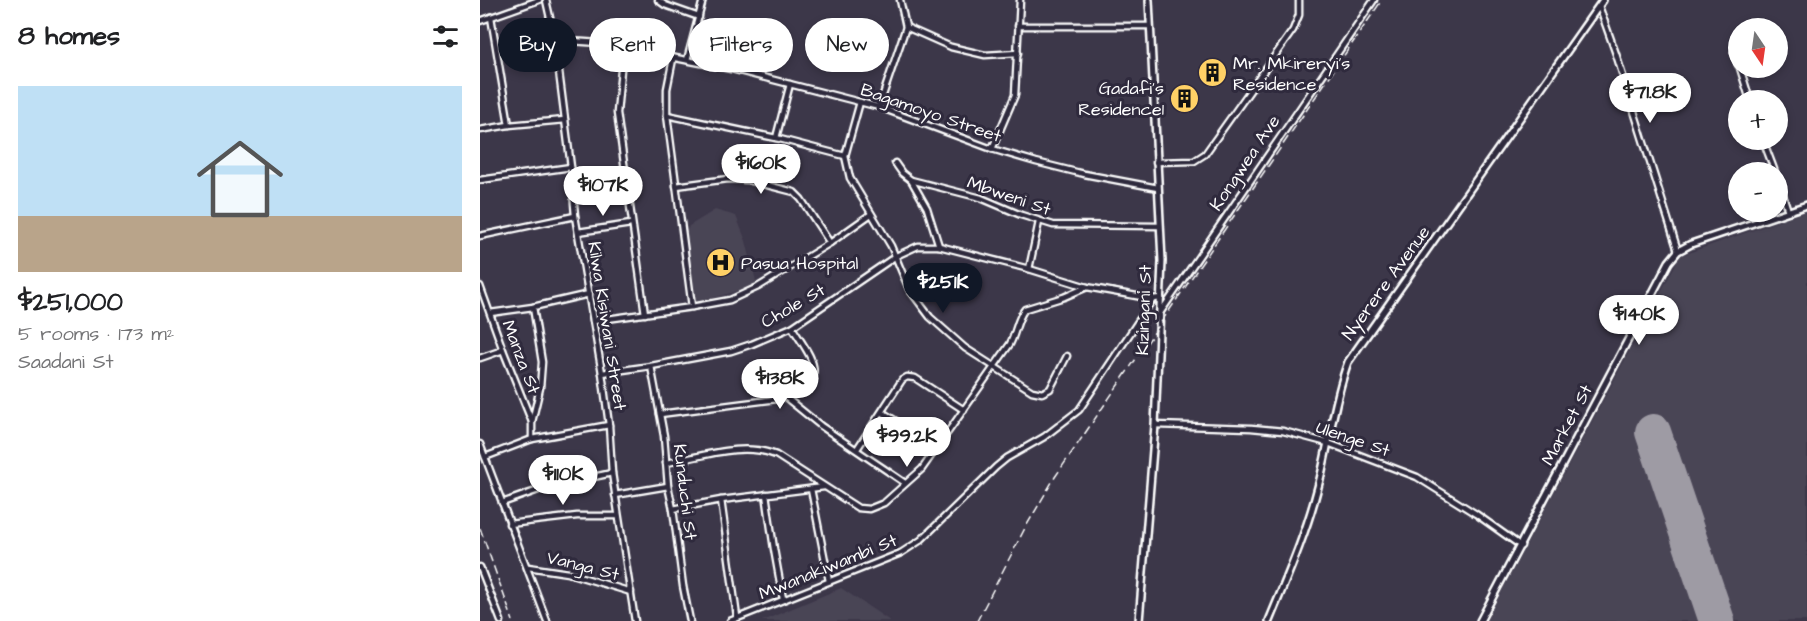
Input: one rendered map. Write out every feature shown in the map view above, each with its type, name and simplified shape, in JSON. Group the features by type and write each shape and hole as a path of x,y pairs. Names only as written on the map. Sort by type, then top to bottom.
{"street":[{"path":"480,21 539,0"},
{"name":"Kilwa Kisiwani Street","path":"546,0 550,18"},
{"path":"658,0 664,5 699,17"},
{"path":"687,60 703,0"},
{"path":"879,106 906,27 900,0"},
{"path":"992,149 1013,102 1016,85 1020,0"},
{"name":"Kizingani St","path":"1139,621 1155,425 1162,261 1149,0"},
{"path":"1156,162 1194,161 1205,154 1293,30 1299,15 1299,0"},
{"name":"Kongwea Ave","path":"1160,313 1374,0"},
{"name":"Nyerere Avenue","path":"1269,621 1306,532 1329,443 1339,387 1348,362 1604,0"},
{"path":"1599,6 1620,64 1678,251 1691,244 1756,222"},
{"path":"491,17 509,125"},
{"path":"1018,26 1150,26"},
{"path":"906,27 951,47 985,55 1018,53"},
{"name":"Bagamoyo Street","path":"676,59 879,106 992,149 1084,174 1158,188"},
{"name":"Kilwa Kisiwani Street","path":"559,72 572,167 575,216 602,373 612,473 635,621"},
{"path":"621,72 617,113 645,314"},
{"path":"670,72 667,89 667,115 692,307"},
{"path":"776,138 790,84"},
{"path":"860,102 845,156 850,178 896,256 909,289 930,317 965,348 1032,391 1042,393 1050,389 1066,356"},
{"path":"667,115 776,138 845,156"},
{"path":"480,130 565,120"},
{"path":"895,163 917,187 938,237 939,246"},
{"path":"480,180 572,167"},
{"path":"676,186 728,179 747,180 794,192 830,243"},
{"name":"Mbweni St","path":"911,180 981,198 1040,222 1066,226 1160,226"},
{"path":"1788,211 1807,205"},
{"path":"593,321 730,300 758,287 872,214"},
{"path":"480,236 575,216"},
{"path":"1029,269 1040,222"},
{"path":"578,232 631,224"},
{"name":"Chole St","path":"602,373 731,351 752,344 792,327 896,256 918,246 939,246 1029,269 1087,287 1154,299 1161,298"},
{"name":"Market St","path":"1480,621 1669,262 1678,251"},
{"name":"Manza St","path":"480,286 532,422 532,440"},
{"path":"666,463 741,448 756,449 776,455 858,508 863,509 884,503 922,469 938,448 1010,344 1025,309 1087,287"},
{"path":"490,313 533,307 589,294"},
{"name":"Mwanakiwambi St","path":"730,621 911,548 996,466 1044,436 1079,410 1154,299"},
{"path":"532,422 540,388 542,362 533,307"},
{"path":"660,414 777,399 784,396 813,374 815,369 792,327"},
{"path":"480,358 503,350"},
{"name":"Kunduchi St","path":"651,366 690,621"},
{"path":"857,449 902,380 915,378 964,410"},
{"path":"784,396 821,426 905,483"},
{"path":"882,412 938,448"},
{"path":"484,457 532,440 609,425"},
{"name":"Ulenge St","path":"1155,425 1283,431 1329,443 1417,477 1521,546"},
{"path":"480,444 547,621"},
{"path":"501,503 547,487 612,473"},
{"path":"615,495 668,486"},
{"path":"673,509 721,500 824,487"},
{"path":"811,489 829,581"},
{"path":"766,494 783,599"},
{"path":"721,500 737,617"},
{"path":"509,524 577,516 618,516"},
{"path":"480,567 501,621"},
{"name":"Vanga St","path":"528,567 568,573 631,592"}],"shaded area":[{"name":"Pasua Hospital","path":"715,210 736,216 746,241 757,285 694,304 685,236 689,226"},
{"path":"1807,211 1807,621 1486,621 1680,256 1776,222 1788,222 1788,218"},
{"path":"841,588 890,621 762,621"}],"runway":[{"path":"1653,432 1717,621"}],"railway":[{"path":"977,621 1024,530 1055,477 1382,0"},
{"path":"480,528 513,621"}],"place":[{"name":"Mr. Mkireryi's Residence","path":"1212,73"},
{"name":"Gadafi's Residence1","path":"1185,98"},
{"name":"Pasua Hospital","path":"720,263"}]}
